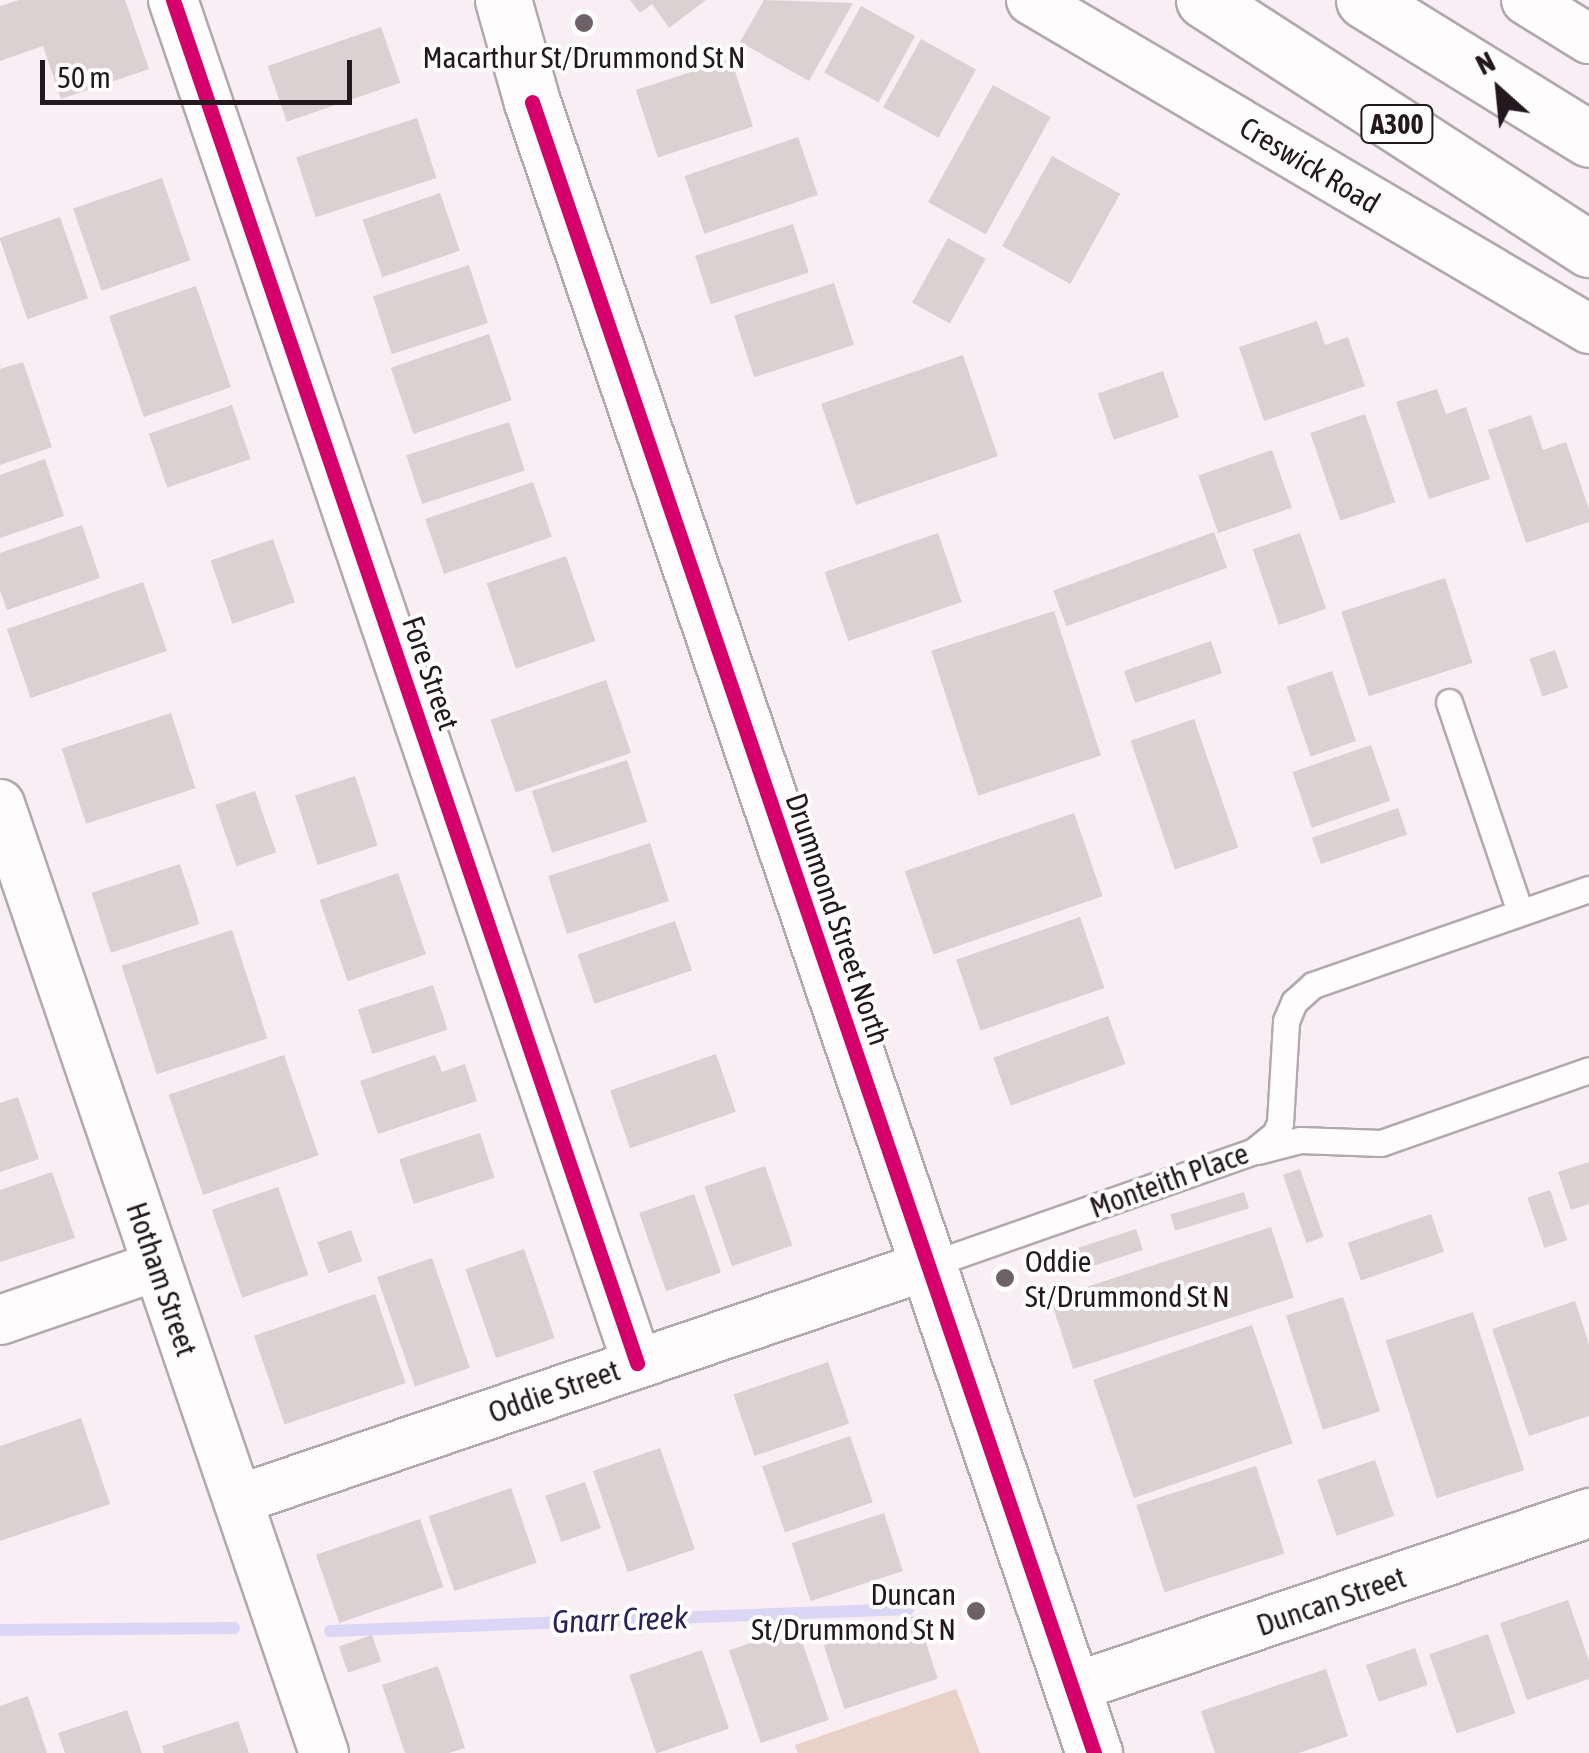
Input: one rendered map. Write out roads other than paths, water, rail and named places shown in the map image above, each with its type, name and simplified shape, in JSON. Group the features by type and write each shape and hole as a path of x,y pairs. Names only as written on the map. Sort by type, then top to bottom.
{"main road":[{"name":"Drummond Street North","path":"486,0 532,102"},
{"name":"Drummond Street North","path":"503,0 532,102 1094,1753"},
{"name":"A300","path":"1204,0 1589,248"},
{"path":"1364,0 1589,139"}],"street":[{"name":"Fore Street","path":"173,0 637,1363"},
{"name":"Creswick Road","path":"1031,0 1589,329"},
{"path":"1526,0 1589,38"},
{"name":"Hotham Street","path":"0,804 324,1753"},
{"path":"0,1320 156,1266"},
{"name":"Oddie Street","path":"240,1499 926,1266"},
{"name":"Duncan Street","path":"1072,1688 1589,1513"}],"lane":[{"path":"1449,702 1520,912"},
{"name":"Monteith Place","path":"926,1266 1242,1157 1266,1143 1280,1122 1284,1030 1288,1014 1302,993 1321,982 1589,889"},
{"path":"1242,1157 1292,1141 1381,1143 1589,1070"}],"waterway":[{"name":"Gnarr Creek","path":"330,1631 909,1609"},
{"name":"Gnarr Creek","path":"0,1630 234,1628"}],"place":[{"name":"Macarthur St/Drummond St N","path":"584,23"},
{"name":"Oddie St/Drummond St N","path":"1005,1278"},
{"name":"Duncan St/Drummond St N","path":"976,1611"}]}
